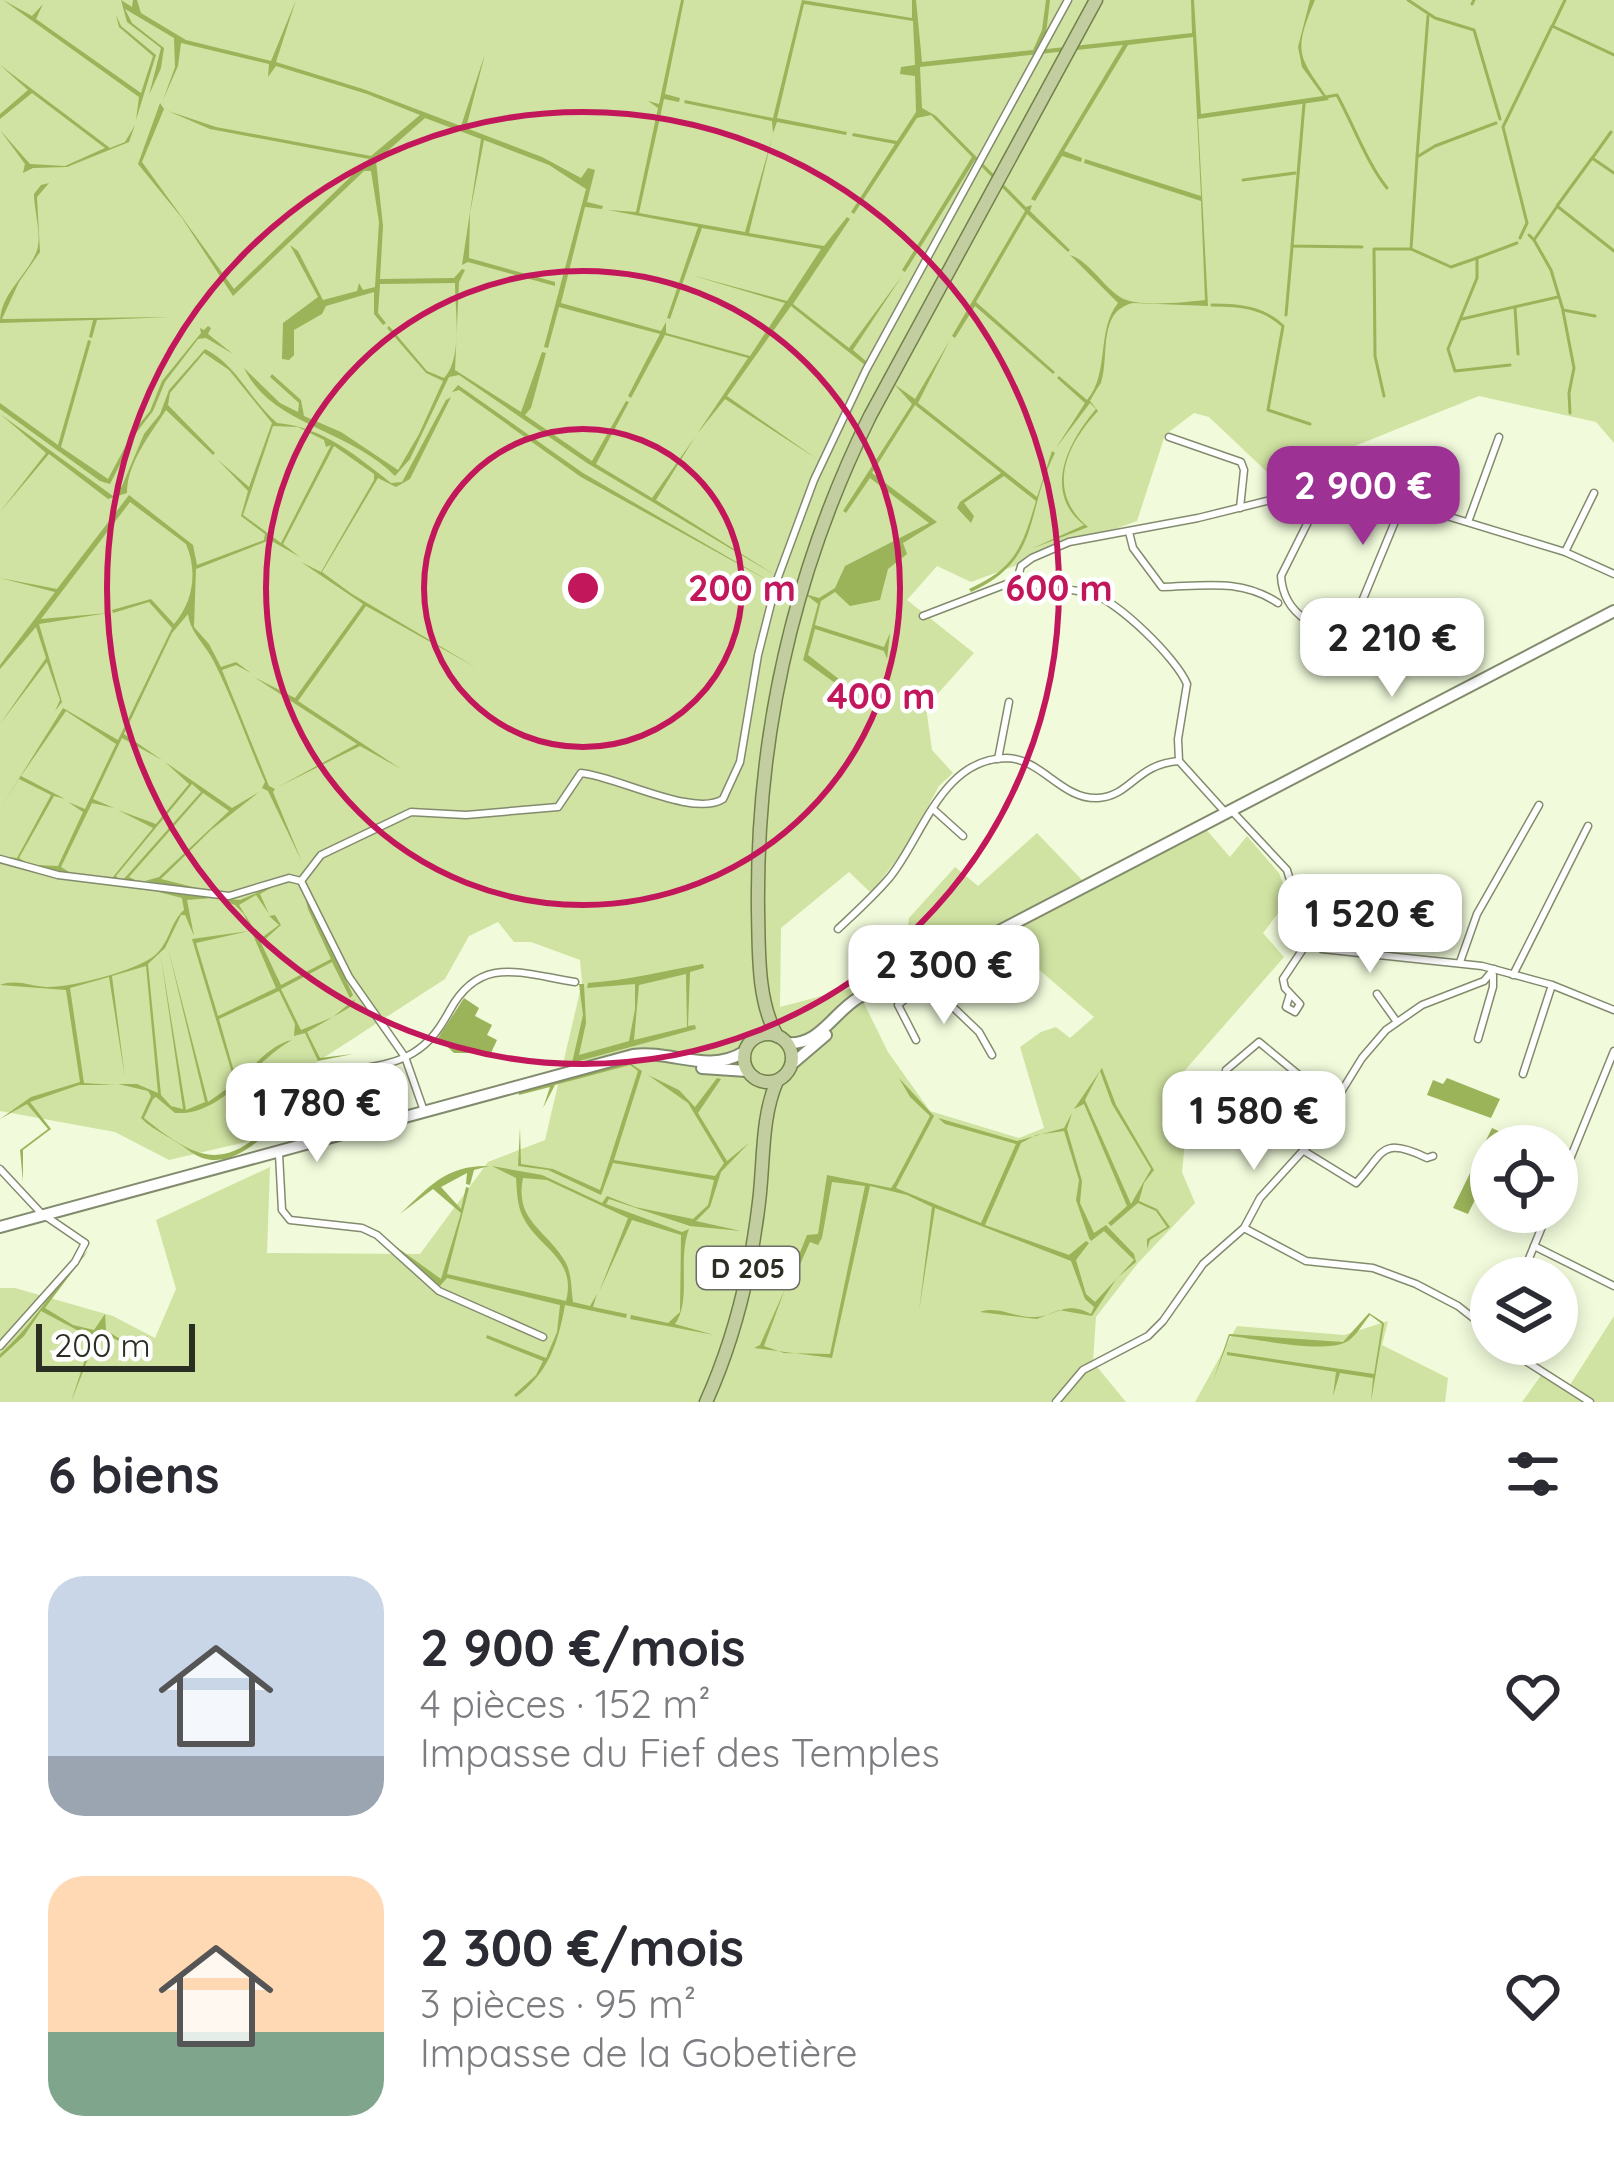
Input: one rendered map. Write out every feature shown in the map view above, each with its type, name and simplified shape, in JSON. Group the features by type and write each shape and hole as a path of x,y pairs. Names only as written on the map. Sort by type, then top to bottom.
{"main road":[{"path":"0,1227 622,1058 664,1054 706,1062 732,1059 759,1036 763,992 758,879 761,789 776,691 820,528 854,449 1096,0"},
{"path":"622,1058 649,1057 777,1081 861,997 911,976 1614,611"},
{"path":"763,992 792,1064"},
{"path":"759,1036 812,1038 842,1015"},
{"path":"744,1052 752,1076"},
{"name":"D 205","path":"752,1076 766,1128"},
{"name":"D 205","path":"706,1402 737,1313 751,1254 766,1128 777,1081"}],"street":[{"path":"301,881 320,855 411,812 466,815 558,807 584,773 668,799 715,804 723,799 735,777 774,591 806,498 842,416 1068,0"},
{"path":"1169,437 1241,462 1240,508"},
{"path":"1468,522 1499,437"},
{"path":"1017,580 1021,566 1032,558 1085,537 1130,532 1303,492 1468,522 1565,552 1614,574"},
{"path":"1317,618 1306,620 1298,614 1282,590 1281,575 1323,492"},
{"path":"1565,552 1594,493"},
{"path":"1363,599 1401,507"},
{"path":"1130,532 1133,548 1162,587 1199,582 1238,586 1278,602"},
{"path":"922,616 1017,580 1051,590 1093,594 1124,615 1184,676 1187,692 1179,761 1291,877 1309,940 1333,951 1460,962 1552,985 1614,1010"},
{"path":"998,759 1009,702"},
{"path":"838,929 888,879 960,775 998,759 1026,762 1078,795 1096,798 1116,794 1152,765 1179,761"},
{"path":"1460,962 1478,914 1539,805"},
{"path":"933,808 963,836"},
{"path":"1513,975 1588,826"},
{"path":"0,859 58,875 229,896 289,878 301,881 349,977 405,1058 424,1112"},
{"path":"1290,994 1283,979 1309,940"},
{"path":"322,1080 405,1058 433,1037 459,995 482,974 496,971 574,982"},
{"path":"1057,1402 1083,1370 1148,1336 1203,1264 1244,1228 1260,1198 1304,1151 1362,1058 1396,1022 1493,972"},
{"path":"1478,1039 1493,972"},
{"path":"911,976 918,989"},
{"path":"916,1040 898,1005 928,985 979,1032 992,1055"},
{"path":"1522,1074 1552,985"},
{"path":"1377,994 1396,1022"},
{"path":"1226,1070 1259,1042 1334,1104"},
{"path":"1578,1140 1614,1052"},
{"path":"1304,1151 1356,1183 1378,1153 1399,1148 1433,1156"},
{"path":"279,1151 281,1210 290,1220 362,1228 440,1291 543,1336"},
{"path":"0,1169 44,1215 85,1244 0,1346"},
{"path":"1244,1228 1306,1261 1373,1268 1416,1284 1470,1315"},
{"path":"1530,1257 1539,1233"},
{"path":"1534,1246 1614,1286"},
{"path":"1532,1365 1590,1402"}],"shaded area":[{"path":"0,0 1614,0 1614,443 1596,422 1479,396 1350,448 1285,489 1209,417 1194,413 1165,435 1137,521 971,582 937,566 907,600 974,653 926,707 932,750 953,773 939,786 904,850 871,893 849,872 781,928 780,1007 856,987 888,1052 930,1111 1019,1138 1044,1128 1020,1047 1056,1027 1070,1038 1094,1017 993,930 914,969 904,956 909,918 955,867 978,886 1037,833 1082,880 1198,820 1230,857 1247,836 1279,873 1289,899 1263,933 1284,957 1172,1085 1217,1125 1185,1141 1182,1172 1195,1203 1138,1263 1096,1317 1093,1362 1126,1402 0,1402 0,1288 15,1288 113,1316 155,1338 176,1289 156,1220 270,1167 267,1253 420,1254 488,1162 545,1140 582,983 580,960 531,942 514,942 498,922 469,936 445,979 314,1064 250,1141 169,1160 115,1132 0,1111"},
{"path":"3,0 32,16 43,4 36,19 141,93 153,56 119,27 116,15 121,26 156,55 136,120 139,97"},
{"path":"121,0 132,7 137,0 141,13 186,40 271,61 296,0 276,62 461,126 485,54 466,128 542,157 581,178 588,168 595,170 587,202 603,206 585,207 561,303 661,331 666,322 666,333 750,356 785,303 691,275 787,301 821,249 702,228 670,319 698,227 608,210 636,212 658,108 648,101 659,104 684,0 665,94 680,98 679,102 664,99 639,213 745,232 772,138 749,233 824,246 850,219 793,304 849,348 902,276 853,350 865,365 791,306 727,396 817,459 725,399 697,434 748,358 665,335 631,398 660,334 559,307 548,348 544,347 586,189 549,165 484,140 470,213 469,258 555,282 555,286 468,262 462,265 481,139 425,118 376,161 383,226 380,279 454,278 465,270 459,282 455,370 521,412 542,352 546,353 525,415 592,461 629,402 596,464 652,498 695,437 656,500 775,575 587,463 459,375 449,377 410,459 395,476 377,460 273,402 244,368 280,403 298,412 299,403 272,374 301,400 304,416 341,432 398,470 443,381 426,373 387,328 427,371 444,378 456,346 455,283 380,284 378,313 383,325 374,314 374,292 326,306 322,314 294,330 294,355 282,359 283,323 318,297 290,245 298,251 323,300 357,291 359,283 363,290 375,287 379,222 371,171 364,171 233,296 182,218 138,164 160,103 164,109 142,162 234,289 369,159 210,129 168,111 216,127 371,156 420,115 276,66 268,77 269,64 181,43 178,66 163,100 175,67 174,38 125,9 132,23 164,48 149,95 161,48 127,22"},
{"path":"802,0 912,18 912,0 916,0 922,62 1033,50 1042,30 1046,0 1050,0 1046,34 1038,50 1192,33 1194,0 1201,114 1323,96 1302,67 1298,47 1310,0 1315,0 1303,32 1302,54 1329,100 1198,119 1208,306 1133,303 1114,315 1109,325 1101,383 1090,401 1098,411 1077,439 1065,469 1067,499 1088,527 1031,549 1084,525 1071,512 1064,498 1062,482 1064,467 1069,452 1076,436 1096,409 1090,403 1056,448 1085,403 1057,378 1087,400 1098,377 1107,326 1118,303 1070,255 1127,300 1205,300 1201,201 1084,163 1085,159 1201,196 1193,37 1128,45 1064,151 1082,158 1081,162 1062,156 1035,201 1031,199 1123,45 920,67 922,108 936,116 1026,207 1032,205 1030,211 1070,250 1027,214 976,302 1053,374 975,306 952,336 1025,211 975,160 905,272 902,270 972,157 931,115 917,118 854,214 851,212 895,144 853,133 897,141 916,112 915,76 900,74 901,67 915,65 913,21 804,4 777,118 846,135 777,122 773,133 772,121 684,103 773,118"},
{"path":"0,65 110,148 125,142 135,125 129,142 67,167 33,168 23,173 25,164 0,130 30,164 65,166 105,148 32,93 0,119 28,90"},
{"path":"49,183 37,197 40,252 2,319 170,317 97,320 92,338 93,320 0,323 8,295 36,253 34,194"},
{"path":"208,326 208,334 233,354 206,338 198,339 165,382 153,411 110,484 0,409 0,403 58,445 91,341 61,447 108,479 133,432 150,411 162,381 201,333 200,328"},
{"path":"950,340 918,403 1037,497 1052,451 1055,453 1021,549 994,579 971,592 1015,554 1036,501 1004,476 964,503 974,516 971,523 957,508 960,502 1001,473 915,405 872,473 937,522 903,543 907,554 888,569 880,600 850,606 835,592 821,601 815,625 884,647 890,633 887,659 884,651 815,629 808,655 876,708 882,699 887,664 885,698 877,713 803,660 818,604 805,594 819,598 835,588 845,566 929,523 870,478 843,511 912,404 894,384 915,399"},
{"path":"205,349 226,364 277,423 297,427 273,426 243,515 281,543 331,445 326,447 324,440 299,428 324,436 391,483 402,482 451,397 410,479 396,487 378,478 322,572 477,668 366,606 298,701 401,769 360,746 278,787 357,744 254,677 295,698 363,604 301,562 321,572 374,480 374,474 334,446 283,544 300,557 270,540 196,569 194,627 221,667 236,662 251,673 236,665 222,670 302,862 268,791 262,788 265,782 228,693 192,627 188,614 172,633 124,734 162,760 122,738 93,799 114,808 92,803 61,867 74,875 36,865 58,866 83,812 68,802 85,809 116,744 66,711 21,776 65,799 54,796 19,858 32,866 1,856 17,858 51,795 19,779 0,809 63,708 118,740 172,628 149,602 112,610 151,599 174,624 186,606 192,576 186,544 130,502 41,619 108,613 39,624 62,702 55,711 60,700 47,662 0,724 46,658 36,627 0,669 0,665 55,592 0,578 57,589 129,495 193,545 197,565 264,540 265,534 241,516 248,491 217,459 249,487 272,423 229,370 204,353 170,393 168,405 213,455 166,410 135,460 127,493 108,499 49,454 0,512 46,453 0,414 113,496 169,390"},
{"path":"458,385 583,473 771,582 581,477 459,390 452,392"},
{"path":"165,762 232,808 259,792 161,879 213,892 145,881 159,877 229,811 203,793 129,877 139,882 123,880 201,792 192,784 116,876 120,880 79,875 113,877 153,828 118,810 156,824 189,784"},
{"path":"278,884 260,894 269,914 256,895 239,905 260,939 279,925 269,916 275,915 281,925 261,943 281,985 331,959 304,893 353,995 350,998 332,962 281,989 301,1030 333,1017 307,1032 320,1058 353,1054 318,1061 305,1033 294,1036 295,1024 279,991 219,1019 237,1082 270,1051 292,1040 208,1106 175,1113 153,1099 144,1118 164,1134 199,1152 230,1152 263,1132 314,1080 258,1141 224,1159 206,1159 188,1150 152,1127 141,1118 151,1096 148,1091 118,1084 137,1084 158,1093 146,966 112,976 125,1078 109,977 70,988 84,1083 115,1085 79,1085 30,1102 51,1129 23,1150 23,1182 20,1150 48,1129 27,1104 0,1119 31,1097 80,1082 66,990 0,985 57,987 102,978 145,962 159,951 184,910 182,898 147,889 212,898 187,900 194,936 181,915 165,948 148,964 161,1095 171,1106 183,1109 161,957 186,1110 205,1102 168,948 208,1102 235,1083 192,939 249,931 196,943 218,1016 276,988 244,914 215,898 240,900"},
{"path":"703,964 704,968 690,972 688,1026 696,1029 572,1063 583,1015 579,984 584,984 586,1023 579,1055 629,1041 635,1009 635,984 587,988 588,983","holes":["686,974 687,1027 634,1040 639,985"]},
{"path":"464,998 479,1008 475,1016 492,1025 487,1035 497,1040 491,1053 454,1053 438,1038"},
{"path":"627,1061 642,1071 614,1160 715,1176 724,1163 688,1103 648,1075 679,1090 695,1107 717,1078 721,1079 698,1113 727,1161 749,1143 721,1172 710,1207 696,1221 741,1231 690,1226 609,1199 606,1204 682,1232 689,1229 683,1303 680,1314 675,1324 714,1335 630,1319 631,1315 668,1323 680,1312 681,1235 632,1220 599,1292 628,1218 547,1180 523,1178 523,1205 566,1263 573,1302 590,1306 597,1294 593,1307 627,1314 626,1318 565,1305 550,1357 516,1397 543,1361 487,1335 546,1358 557,1332 560,1305 447,1278 439,1287 391,1243 441,1279 461,1213 433,1189 400,1214 450,1173 489,1166 474,1170 470,1185 466,1184 467,1173 441,1187 461,1209 469,1188 447,1274 566,1301 566,1274 523,1217 516,1178 492,1166 542,1175 602,1203 607,1196 693,1219 708,1205 714,1180 613,1163 601,1195 548,1170 518,1166 520,1128 521,1164 553,1169 600,1190 638,1071 630,1065 555,1085 543,1108 550,1087 519,1095 518,1090"},
{"path":"1102,1068 1116,1105 1154,1170 1139,1201 1157,1209 1170,1227 1150,1240 1147,1249 1147,1239 1167,1227 1156,1211 1138,1203 1111,1226 1108,1223 1127,1206 1084,1104 1074,1109","holes":["1100,1071 1112,1104 1151,1169 1131,1204 1085,1100"]},
{"path":"899,1078 934,1116 896,1188 981,1223 1016,1144 938,1118 1017,1141 1033,1137 1021,1143 985,1225 1069,1255 1089,1243 1076,1260 1086,1294 1095,1302 1116,1279 1092,1316 1060,1310 1074,1308 1091,1314 1094,1307 1085,1299 1071,1261 935,1208 919,1311 932,1207 870,1186 832,1358 795,1353 830,1354 865,1186 832,1182 822,1238 818,1245 810,1242 790,1287 787,1285 807,1235 818,1234 827,1175 891,1188 895,1182 930,1116"},
{"path":"1447,1078 1500,1099 1491,1118 1427,1095 1433,1080 1443,1084"},
{"path":"1072,1113 1067,1129 1082,1181 1080,1203 1094,1233 1106,1225 1136,1262 1118,1277 1134,1260 1104,1231 1091,1241 1076,1200 1079,1180 1064,1131 1042,1134 1064,1128"},
{"path":"1470,1173 1470,1210 1468,1214 1453,1208"},
{"path":"88,1251 45,1308 73,1325 94,1330 105,1314 106,1330 123,1341 148,1336 144,1343 125,1344 99,1331 71,1402 92,1338 41,1311 24,1336 0,1358 0,1354"},
{"path":"785,1289 764,1346 779,1351 754,1348 760,1345"},
{"path":"980,1312 1028,1317 1047,1315 1037,1319"},
{"path":"1369,1313 1384,1324 1371,1402 1373,1378 1340,1373 1333,1396 1336,1372 1227,1355 1374,1374 1382,1324 1370,1315 1352,1338 1344,1343 1333,1346 1230,1336 1213,1381 1229,1334 1343,1342"},
{"path":"1614,1316 1614,1402 1522,1402 1545,1370 1570,1385"},
{"path":"1388,1321 1382,1345 1448,1378 1445,1402 1195,1402 1237,1326 1344,1335"}],"waterway":[{"path":"1408,0 1435,18 1474,30 1500,119"},
{"path":"1472,4 1474,0"},
{"path":"1553,25 1565,0"},
{"path":"1417,156 1428,16"},
{"path":"1520,238 1527,223 1503,127 1552,26 1614,55"},
{"path":"1326,97 1337,95 1387,188"},
{"path":"1304,104 1292,246 1362,247"},
{"path":"1477,258 1451,267 1411,249 1417,157 1496,123"},
{"path":"1593,157 1611,132"},
{"path":"1614,173 1592,158 1557,206 1614,251"},
{"path":"1243,180 1295,173"},
{"path":"1529,235 1534,240 1556,208"},
{"path":"1534,240 1551,270 1563,310 1595,316"},
{"path":"1510,365 1455,371 1448,349 1477,278 1477,258 1517,243"},
{"path":"1286,315 1292,247"},
{"path":"1384,396 1375,356 1374,249 1411,249"},
{"path":"1462,319 1558,297"},
{"path":"1212,305 1250,308 1283,326 1268,410 1310,424"},
{"path":"1515,308 1518,354"},
{"path":"1563,311 1574,368 1570,413"}]}
